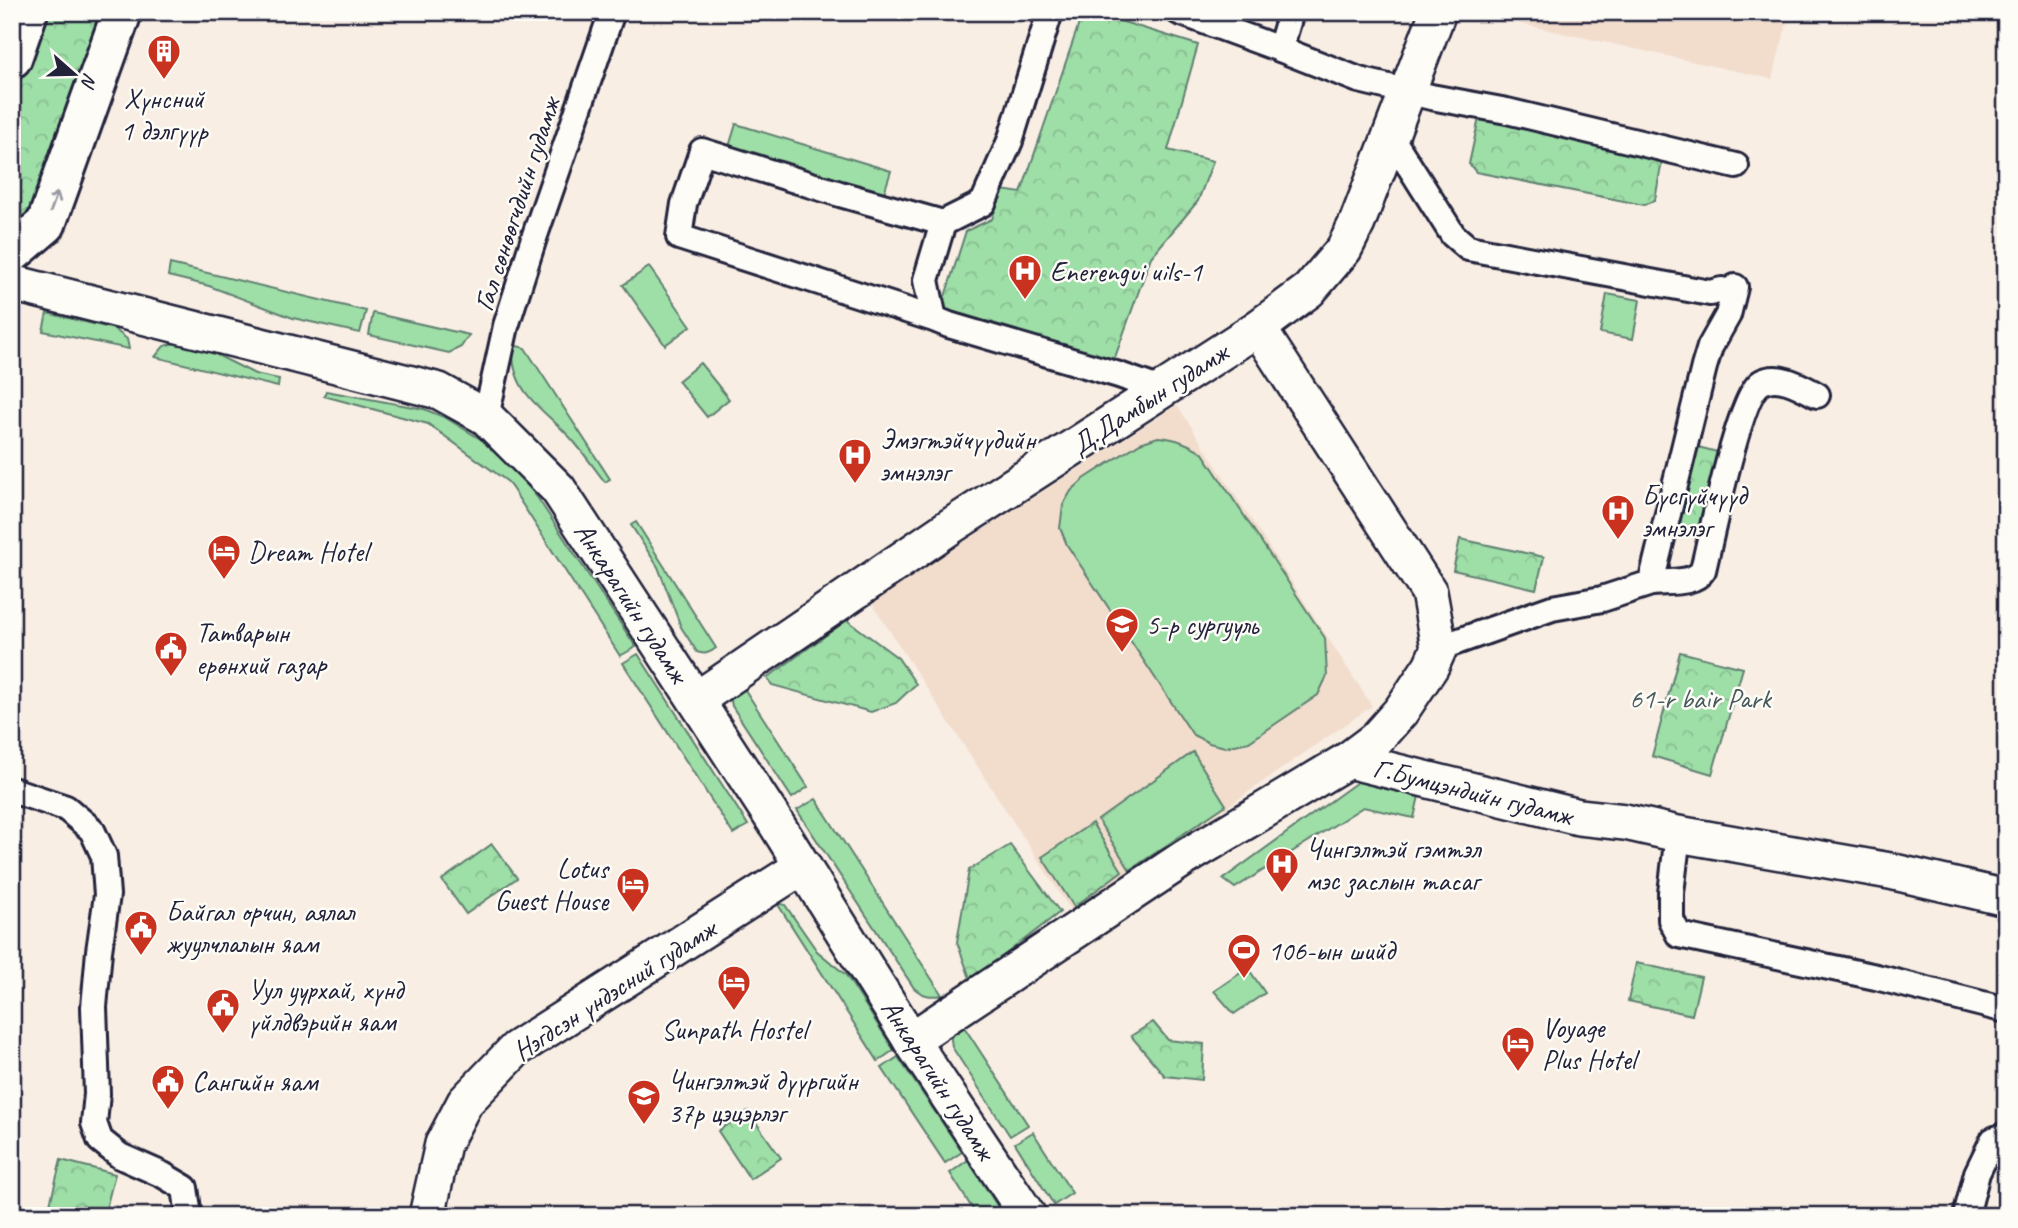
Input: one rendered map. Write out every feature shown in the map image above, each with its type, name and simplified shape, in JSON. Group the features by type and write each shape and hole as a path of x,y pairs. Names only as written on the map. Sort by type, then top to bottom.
{"main road":[{"path":"12,58 28,12"},
{"path":"12,253 47,224 122,12"}],"street":[{"name":"Гал сөнөөгчдийн гудамж","path":"486,417 510,314 612,12"},
{"path":"1051,12 1010,141 983,204 943,223 702,151 684,204 679,237 949,326 1119,375 1161,390"},
{"path":"1179,12 1359,80 1507,111 1736,166"},
{"path":"1280,49 1291,12"},
{"name":"Д.Дамбын гудамж","path":"696,700 951,526 1258,328 1310,290 1345,249 1438,12"},
{"path":"1389,141 1398,148 1453,235 1468,248 1710,293 1729,289 1728,315 1710,347 1704,367 1651,583"},
{"path":"934,319 926,280 943,223"},
{"name":"Анкарагийн гудамж","path":"12,283 439,391 486,417 558,489 803,866 911,1040 1028,1216"},
{"path":"1258,328 1429,592 1439,648 1431,666 1401,711 1376,738 1348,760"},
{"path":"1439,648 1552,608 1602,599 1651,583 1690,580 1699,576 1703,570 1747,401 1759,383 1770,379 1787,381 1818,395"},
{"name":"Г.Бумцэндийн гудамж","path":"911,1040 1186,858 1348,760 1579,817 1625,822 1678,834 1890,871 2006,898"},
{"path":"12,790 66,808 92,830 104,856 107,895 94,1007 97,1094 94,1123 100,1140 120,1156 185,1188 189,1216"},
{"path":"1678,834 1671,893 1671,920 1679,935 1877,977 2006,1010"},
{"name":"Нэгдсэн үндэсний гудамж","path":"426,1216 443,1144 465,1102 516,1049 803,866"},
{"path":"1966,1216 1977,1172 1993,1140 2006,1135"}],"shaded area":[{"path":"1500,12 1790,12 1772,79 1499,19"},
{"name":"5-р сургууль","path":"1177,405 1372,706 1073,914 871,602"}],"green space":[{"path":"44,12 108,12 37,219 12,243 12,105"},
{"path":"1083,12 1091,12 1198,45 1168,150 1213,161 1198,201 1151,257 1114,360 940,312 966,231 992,219 1002,190 1021,193"},
{"path":"1479,118 1663,155 1655,200 1644,205 1476,172 1469,164"},
{"path":"736,124 891,171 883,196 728,150"},
{"path":"170,264 366,311 360,333 293,318 209,286 168,276"},
{"path":"649,267 691,326 665,345 623,285"},
{"path":"1607,294 1640,300 1633,339 1600,333"},
{"path":"47,313 114,329 127,339 129,349 43,331"},
{"path":"373,313 469,335 461,347 449,353 369,335"},
{"path":"174,343 207,350 255,374 279,379 278,387 155,357 164,346"},
{"path":"513,345 525,348 610,479 605,482 575,443 524,389 517,377"},
{"path":"700,363 729,399 707,417 678,381"},
{"path":"326,391 424,409 446,418 482,440 519,475 537,497 636,647 620,656 508,482 428,424 324,396"},
{"path":"1158,437 1170,438 1202,452 1325,638 1327,676 1318,695 1249,742 1225,747 1193,735 1067,545 1060,528 1063,505 1071,491 1084,479 1140,443"},
{"path":"1698,447 1729,455 1707,537 1678,530"},
{"path":"636,522 716,648 712,651 697,652 681,627 658,567 631,525"},
{"path":"1460,539 1544,557 1536,589 1453,570"},
{"path":"847,620 898,658 916,684 896,703 871,712 772,685 767,678"},
{"name":"61-r bair Park","path":"1680,652 1743,668 1712,774 1652,756"},
{"path":"638,654 748,825 733,834 623,663"},
{"path":"736,676 808,787 792,798 732,706 729,691"},
{"path":"1193,752 1226,805 1130,870 1098,820"},
{"path":"1360,780 1419,796 1414,818 1363,807 1235,888 1223,879"},
{"path":"816,799 942,995 927,995 914,988 797,810"},
{"path":"1092,823 1122,871 1074,907 1042,857"},
{"path":"492,844 517,878 466,914 442,880"},
{"path":"1010,845 1060,912 971,981 957,942 969,870"},
{"path":"777,903 785,905 817,951 846,975 894,1050 878,1061"},
{"path":"1636,963 1701,977 1692,1015 1628,1001"},
{"name":"106-ын шийд","path":"1248,968 1265,993 1234,1014 1214,991"},
{"path":"957,1016 1028,1125 1010,1136 952,1047 950,1031"},
{"path":"1153,1022 1168,1040 1204,1044 1202,1080 1165,1076 1131,1036"},
{"path":"898,1057 962,1152 945,1163 882,1068"},
{"path":"748,1111 781,1158 750,1179 718,1131"},
{"path":"1033,1132 1072,1193 1054,1205 1015,1143"},
{"path":"61,1160 115,1174 104,1216 47,1216"},
{"path":"968,1160 1002,1216 977,1216 950,1173"}],"place":[{"name":"Хүнсний 1 дэлгүүр","path":"164,81"},
{"name":"Enerengui uils-1","path":"1025,301"},
{"name":"Эмэгтэйчүүдийн эмнэлэг","path":"855,485"},
{"name":"Бүсгүйчүүд эмнэлэг","path":"1618,541"},
{"name":"Dream Hotel","path":"224,581"},
{"name":"5-р сургууль","path":"1122,654"},
{"name":"Татварын ерөнхий газар","path":"171,678"},
{"name":"Чингэлтэй гэмтэл мэс заслын тасаг","path":"1282,894"},
{"name":"Lotus Guest House","path":"633,914"},
{"name":"Байгал орчин, аялал жуулчлалын яам","path":"141,957"},
{"name":"106-ын шийд","path":"1244,980"},
{"name":"Sunpath Hostel","path":"734,1012"},
{"name":"Уул уурхай, хүнд үйлдвэрийн яам","path":"223,1035"},
{"name":"Voyage Plus Hotel","path":"1518,1073"},
{"name":"Сангийн яам","path":"168,1111"},
{"name":"Чингэлтэй дүүргийн 37р цэцэрлэг","path":"644,1126"}]}
